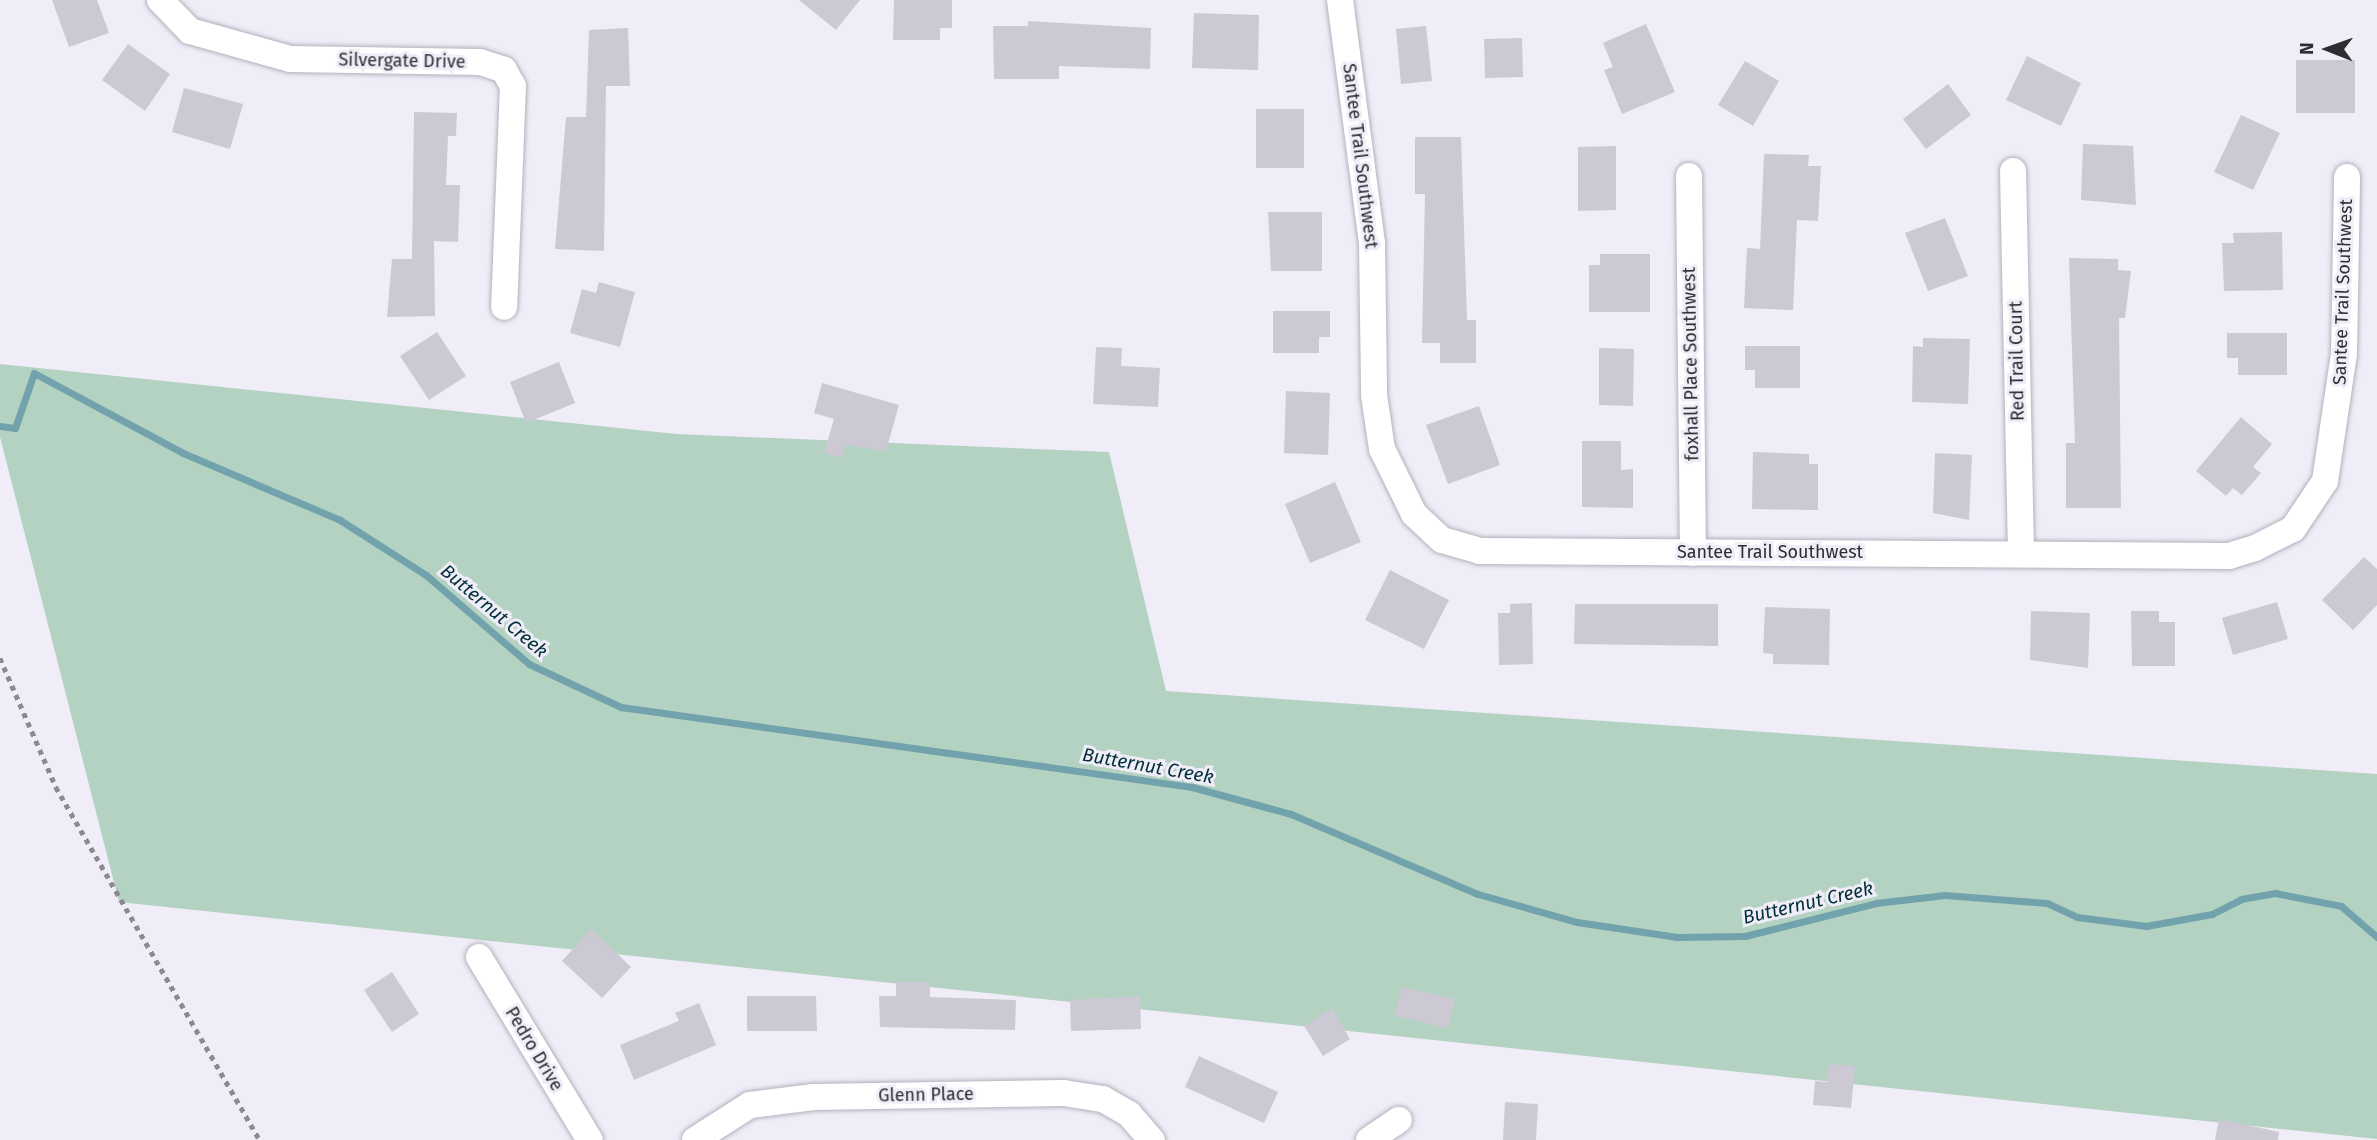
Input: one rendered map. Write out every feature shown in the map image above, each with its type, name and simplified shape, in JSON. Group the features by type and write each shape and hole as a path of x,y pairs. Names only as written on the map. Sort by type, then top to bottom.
{"street":[{"name":"Silvergate Drive","path":"160,0 190,31 216,43 290,59 480,62 504,70 513,86 504,307"},
{"name":"Santee Trail Southwest","path":"1340,0 1372,243 1374,395 1382,449 1396,487 1442,540 1480,551 2021,551 2229,556 2293,529 2325,481 2334,441 2344,354 2347,177"},
{"name":"Red Trail Court","path":"2013,171 2021,551"},
{"name":"foxhall Place Southwest","path":"1689,176 1693,553"},
{"name":"Pedro Drive","path":"478,957 590,1140"},
{"name":"Glenn Place","path":"695,1140 750,1105 800,1099 1064,1093 1103,1099 1129,1114 1152,1140"},
{"path":"1369,1140 1399,1120"}],"path":[{"path":"0,658 56,787 260,1140"}],"green space":[{"path":"0,364 676,434 1109,452 1166,691 2377,774 2377,1139 119,902 0,437"}],"building":[{"path":"52,0 97,0 109,33 69,47"},
{"path":"799,0 860,0 836,30"},
{"path":"894,0 952,0 952,28 940,28 940,40 893,40"},
{"path":"1194,13 1259,15 1258,70 1192,68"},
{"path":"1028,21 1151,28 1150,69 1059,66 1059,79 994,79 993,26 1028,26"},
{"path":"1646,24 1675,92 1622,114 1604,70 1613,67 1603,43"},
{"path":"1426,26 1432,81 1401,84 1396,29"},
{"path":"628,28 630,86 606,86 604,251 555,249 566,117 586,117 589,30"},
{"path":"1522,38 1523,77 1485,78 1484,39"},
{"path":"128,44 170,74 145,111 102,80"},
{"path":"2027,56 2081,83 2061,126 2006,100"},
{"path":"2296,60 2355,60 2355,113 2296,113"},
{"path":"1745,61 1779,81 1753,126 1718,105"},
{"path":"1948,84 1971,115 1926,149 1903,119"},
{"path":"184,88 243,104 230,149 172,132"},
{"path":"1256,109 1304,109 1304,168 1256,168"},
{"path":"414,112 457,113 456,136 448,136 446,185 460,185 458,242 434,241 435,316 387,317 392,259 412,259"},
{"path":"2241,115 2280,133 2253,190 2214,172"},
{"path":"1415,137 1461,137 1467,320 1476,320 1476,363 1440,363 1440,343 1422,343 1425,194 1415,194"},
{"path":"2083,144 2133,146 2136,205 2081,200"},
{"path":"1616,146 1616,210 1578,211 1578,147"},
{"path":"1764,154 1809,155 1808,166 1821,166 1818,221 1797,220 1793,310 1744,308 1747,248 1760,249"},
{"path":"1268,212 1322,212 1322,271 1271,271"},
{"path":"1945,218 1968,276 1928,291 1905,233"},
{"path":"2282,232 2283,290 2224,291 2222,243 2234,243 2233,233"},
{"path":"1600,254 1650,254 1650,312 1589,312 1589,265 1600,265"},
{"path":"2069,258 2118,259 2118,270 2131,271 2125,318 2119,318 2121,508 2066,508 2066,443 2075,443"},
{"path":"599,282 635,292 620,347 570,333 582,289 596,293"},
{"path":"1273,311 1330,311 1330,337 1319,337 1319,353 1273,353"},
{"path":"437,332 466,376 429,400 400,356"},
{"path":"2227,333 2287,333 2287,375 2238,375 2238,358 2227,358"},
{"path":"1923,338 1970,339 1968,404 1912,402 1913,346 1923,347"},
{"path":"1745,346 1800,346 1800,388 1755,388 1755,370 1745,370"},
{"path":"1096,347 1122,348 1121,366 1160,368 1158,407 1093,404"},
{"path":"1599,348 1634,349 1633,406 1599,405"},
{"path":"559,362 575,403 526,423 510,382"},
{"path":"822,383 899,405 886,451 845,445 842,458 824,453 834,419 814,413"},
{"path":"1286,391 1330,393 1328,455 1284,453"},
{"path":"1479,406 1500,465 1448,484 1426,425"},
{"path":"2241,417 2272,444 2253,467 2261,473 2242,495 2233,488 2226,496 2196,471"},
{"path":"1582,441 1621,441 1621,470 1633,469 1633,508 1582,507"},
{"path":"1753,452 1809,454 1809,464 1818,464 1818,510 1752,509"},
{"path":"1935,453 1972,455 1969,520 1933,513"},
{"path":"1335,482 1361,542 1310,563 1285,504"},
{"path":"2364,557 2377,569 2377,605 2353,630 2322,600"},
{"path":"1390,570 1449,600 1424,649 1365,620"},
{"path":"2277,602 2288,639 2233,655 2222,618"},
{"path":"1532,603 1533,664 1499,665 1498,613 1510,613 1510,604"},
{"path":"1575,604 1718,604 1718,646 1574,644"},
{"path":"1765,607 1830,609 1829,665 1773,664 1773,654 1763,653"},
{"path":"2031,611 2090,613 2088,668 2030,660"},
{"path":"2131,611 2159,611 2159,622 2175,622 2175,666 2132,666"},
{"path":"591,929 631,967 602,998 562,961"},
{"path":"392,972 419,1014 392,1032 364,990"},
{"path":"896,982 930,982 930,997 1016,1000 1015,1030 880,1027 879,996 896,996"},
{"path":"1402,987 1455,999 1448,1028 1395,1016"},
{"path":"747,996 816,996 817,1031 747,1031"},
{"path":"1140,996 1141,1029 1071,1031 1070,1000"},
{"path":"699,1003 716,1045 634,1080 620,1045 679,1021 675,1013"},
{"path":"1332,1008 1350,1039 1323,1056 1304,1026"},
{"path":"1199,1056 1278,1092 1264,1123 1185,1087"},
{"path":"1829,1064 1855,1066 1851,1108 1813,1105 1815,1081 1827,1082"},
{"path":"1505,1102 1538,1104 1536,1140 1503,1140"},
{"path":"2219,1119 2279,1132 2278,1140 2215,1140"}],"waterway":[{"name":"Butternut Creek","path":"0,426 15,428 34,373 183,453 340,520 426,575 529,664 621,707 1192,787 1291,814 1478,894 1577,922 1677,937 1745,936 1876,903 1945,895 2047,903 2077,917 2146,926 2212,914 2241,899 2275,893 2341,906 2377,937"}]}
